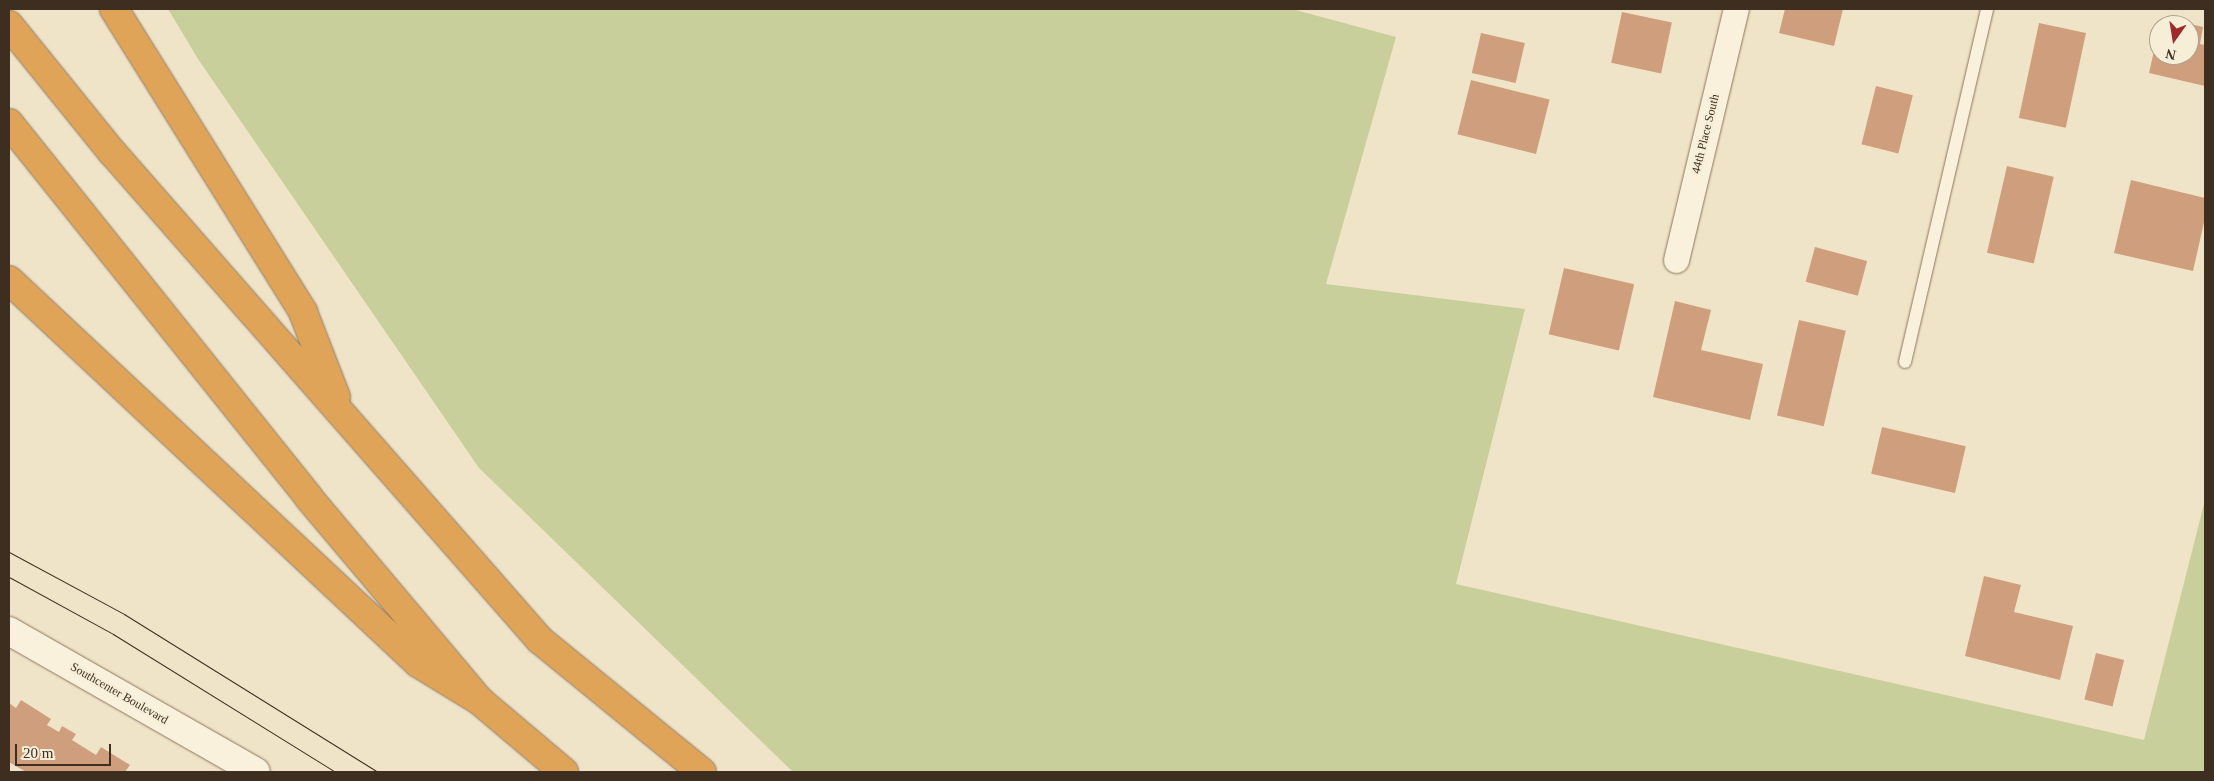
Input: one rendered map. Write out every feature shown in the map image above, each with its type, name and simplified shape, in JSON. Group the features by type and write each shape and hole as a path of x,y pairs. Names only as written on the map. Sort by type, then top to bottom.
{"highway":[{"path":"114,9 303,312 343,414"},
{"path":"9,25 112,152 540,640 702,772"},
{"path":"9,123 67,198 310,498 480,701"},
{"path":"9,130 67,198"},
{"path":"9,280 418,663 480,701 564,772"}],"street":[{"name":"44th Place South","path":"1676,260 1736,9"},
{"name":"Southcenter Boulevard","path":"9,630 256,772"}],"lane":[{"path":"1905,362 1987,9"}],"green space":[{"path":"168,9 1292,9 1396,37 1326,284 1525,309 1456,584 2144,740 2205,500 2205,772 793,772 479,468 198,59"}],"building":[{"path":"1785,9 1843,9 1834,46 1779,33"},
{"path":"1622,12 1672,23 1661,73 1611,63"},
{"path":"2039,23 2086,33 2066,128 2019,118"},
{"path":"2199,26 2203,27 2200,44 2205,45 2205,86 2149,73 2151,65 2199,65"},
{"path":"1481,33 1525,43 1516,83 1472,73"},
{"path":"1471,80 1550,100 1536,154 1457,134"},
{"path":"1876,86 1913,95 1898,153 1861,144"},
{"path":"2007,166 2054,177 2034,264 1987,253"},
{"path":"2131,180 2205,198 2205,218 2193,271 2114,253"},
{"path":"1815,247 1867,261 1858,296 1806,282"},
{"path":"1564,268 1634,284 1619,350 1549,334"},
{"path":"1675,301 1711,310 1701,350 1763,364 1750,420 1653,397"},
{"path":"1799,320 1846,331 1824,426 1777,415"},
{"path":"1882,427 1966,446 1955,493 1871,474"},
{"path":"1984,576 2021,585 2014,612 2073,626 2060,680 1965,656"},
{"path":"2096,653 2124,660 2113,707 2084,700"},
{"path":"21,700 51,719 47,725 59,732 62,726 76,734 72,740 96,755 101,747 130,765 125,772 26,772 9,762 9,703 16,708"}],"tram line":[{"path":"9,552 124,614 378,772"},
{"path":"9,577 113,634 336,772"}]}
